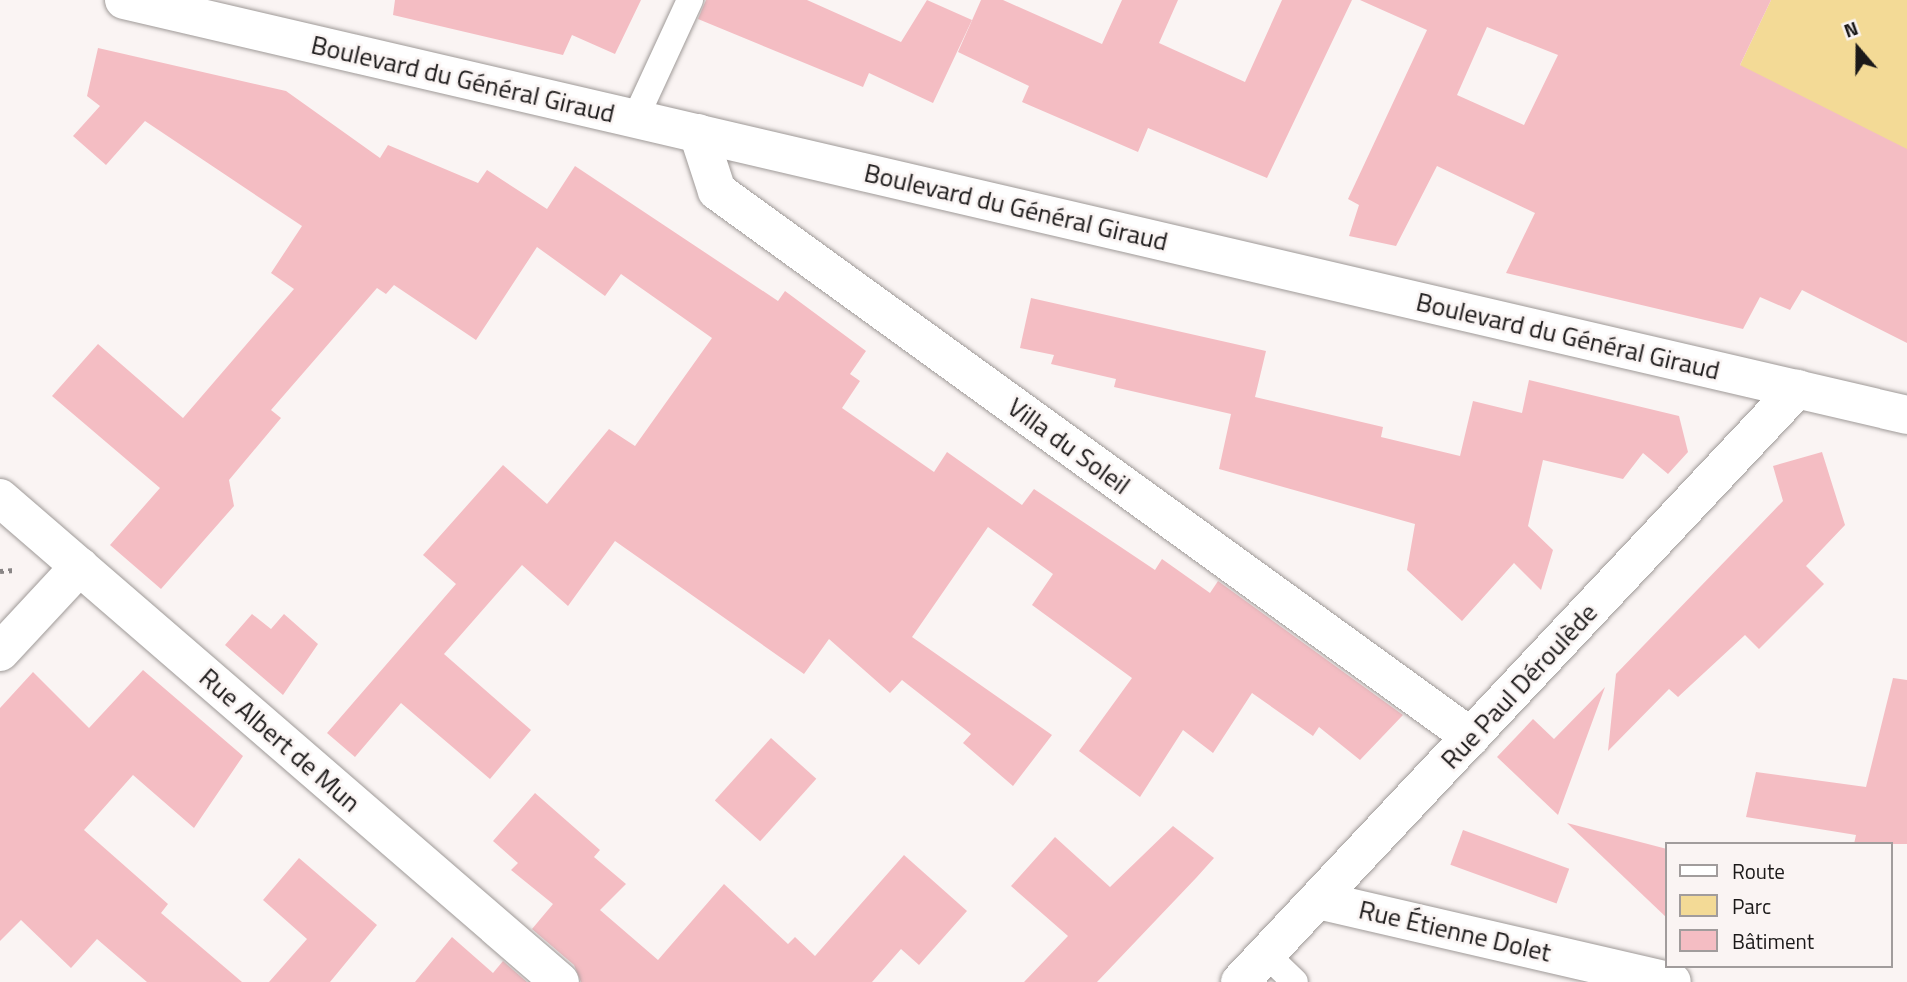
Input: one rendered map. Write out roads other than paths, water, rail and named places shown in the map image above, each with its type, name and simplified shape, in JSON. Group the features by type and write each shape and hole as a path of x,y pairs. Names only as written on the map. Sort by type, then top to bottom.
{"street":[{"name":"Boulevard du Général Giraud","path":"124,0 1907,415"},
{"name":"Villa du Soleil","path":"698,133 717,191 1471,737"},
{"name":"Rue Paul Déroulède","path":"1240,982 1797,389"},
{"name":"Rue Albert de Mun","path":"0,498 560,982"},
{"path":"0,652 80,566"},
{"name":"Rue Étienne Dolet","path":"1318,900 1672,982"}],"lane":[{"path":"635,118 690,0"},
{"path":"1266,954 1295,982"}]}
